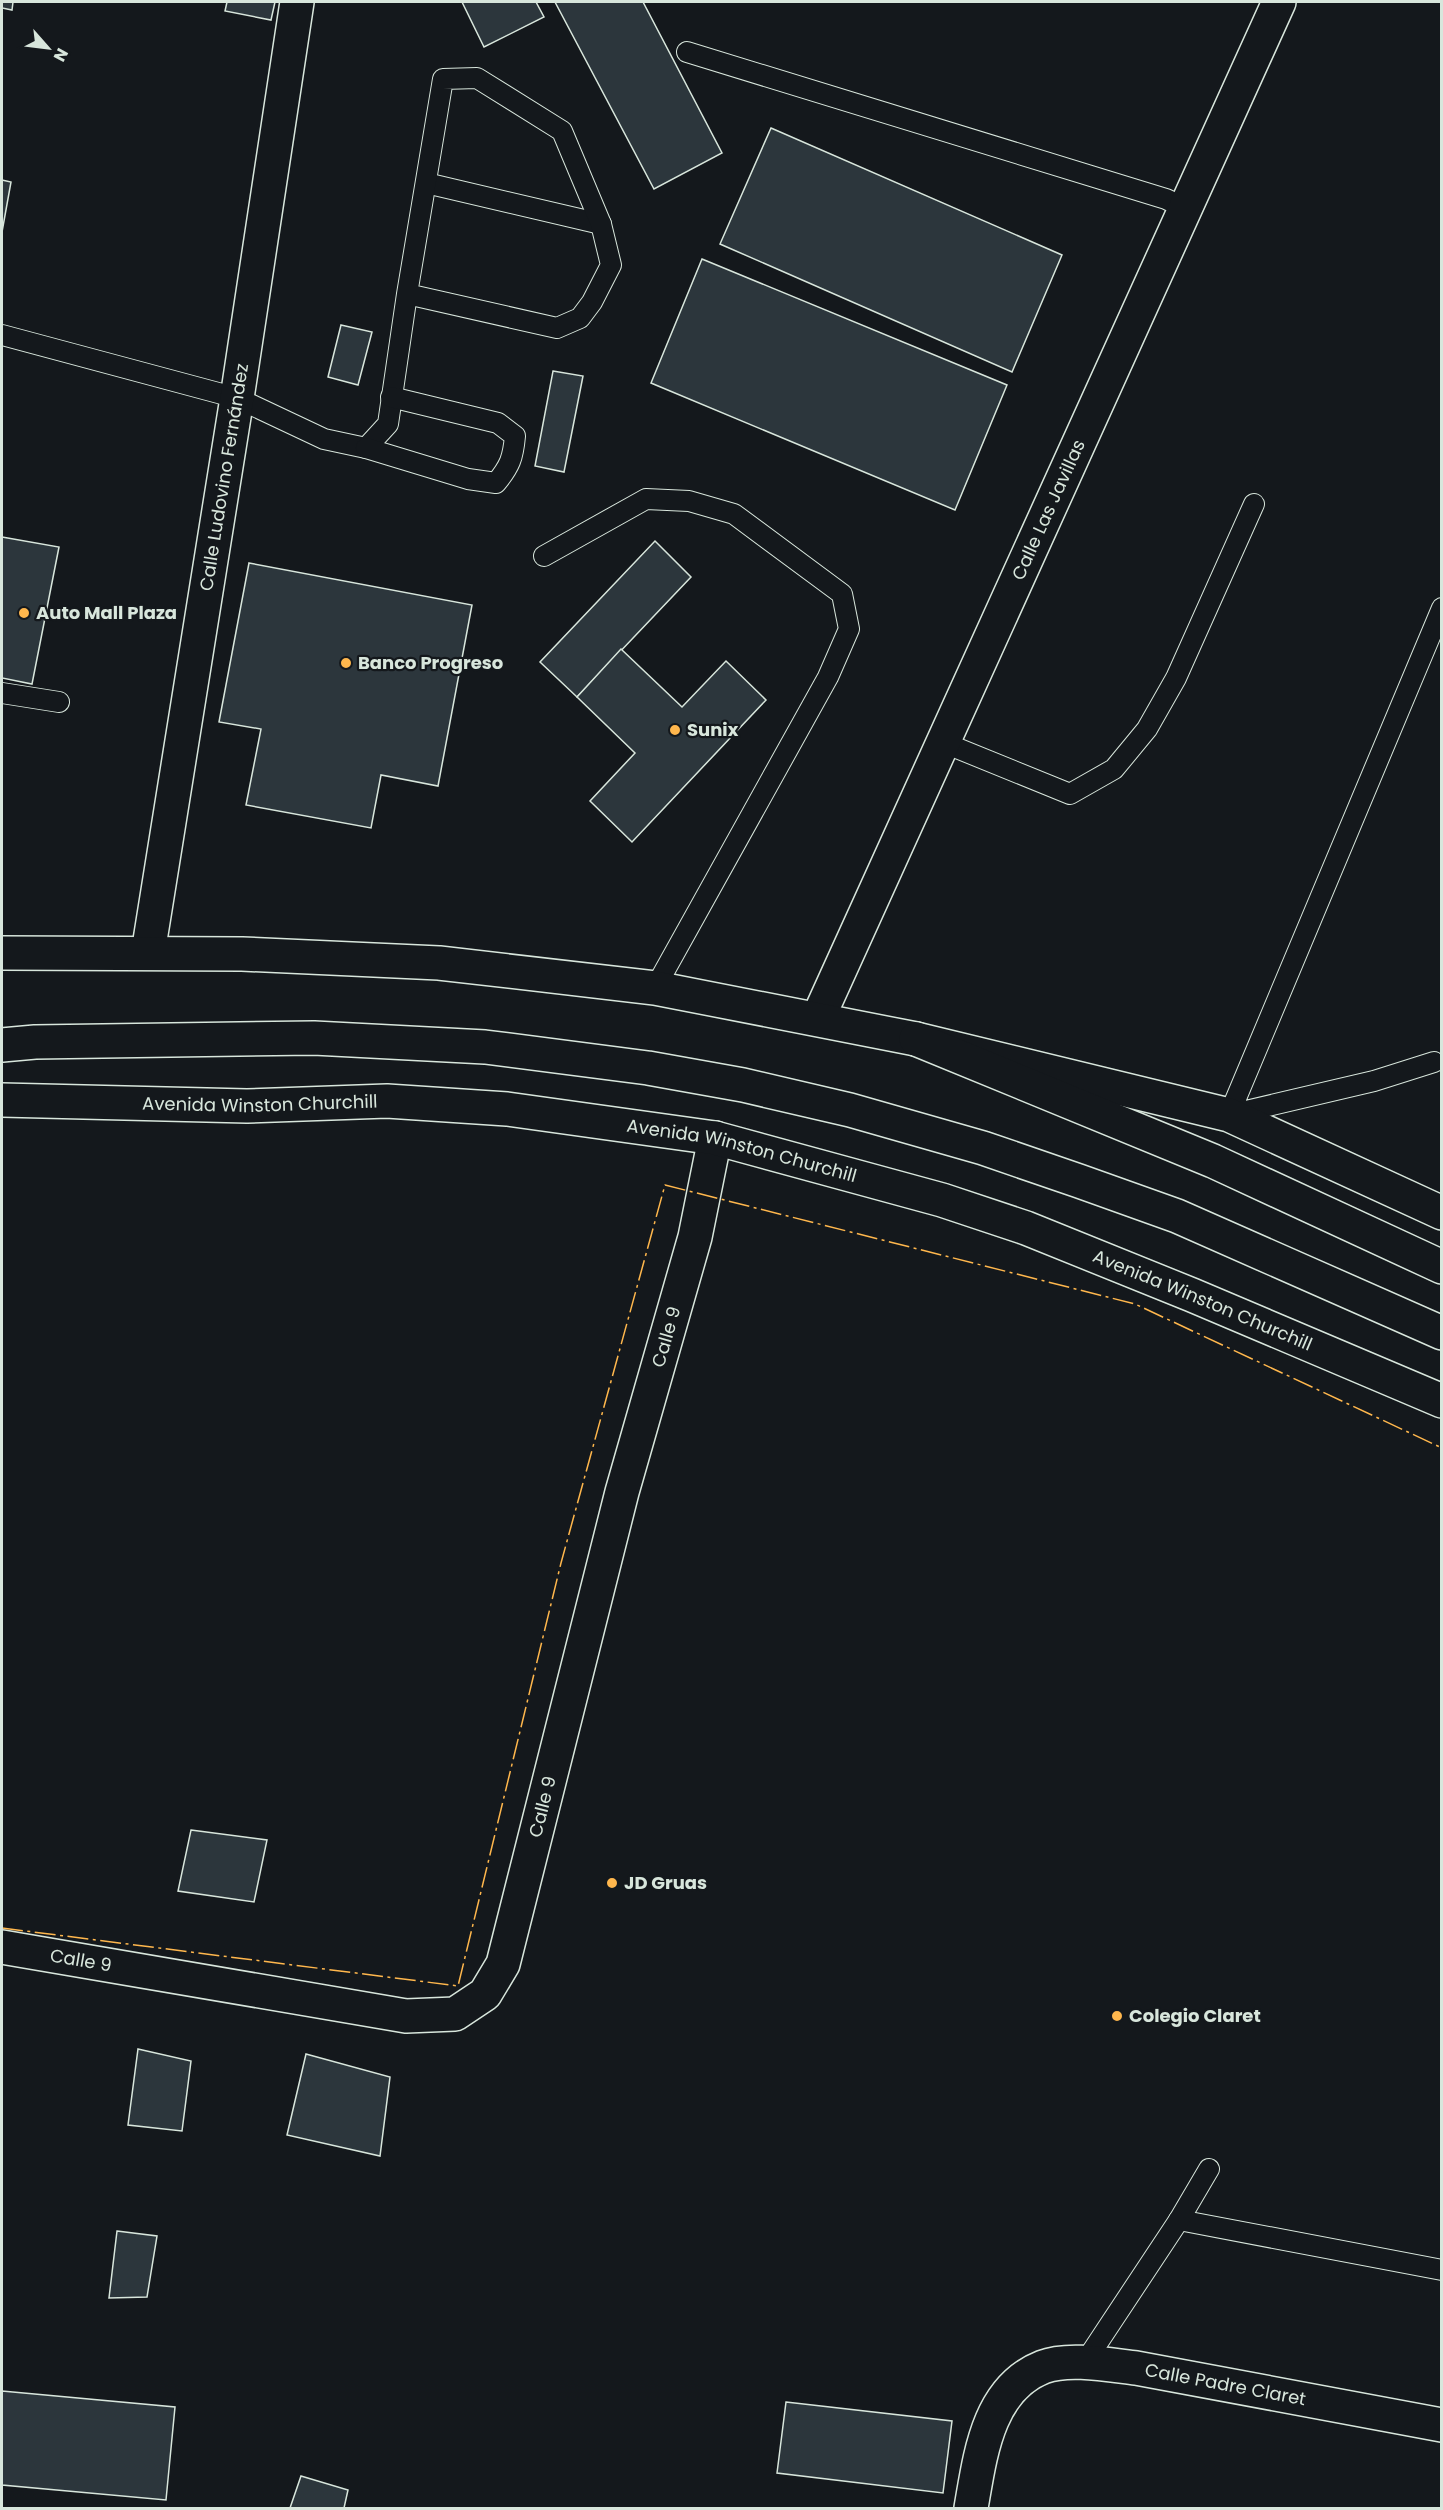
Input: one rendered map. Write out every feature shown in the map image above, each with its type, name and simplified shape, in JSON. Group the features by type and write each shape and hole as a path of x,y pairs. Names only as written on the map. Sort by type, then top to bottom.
{"main road":[{"name":"Calle Ludovino Fernández","path":"148,954 237,398 297,2"},
{"name":"Calle Las Javillas","path":"818,1018 1279,2"},
{"path":"2,953 242,954 440,963 655,988 818,1018 916,1039 1229,1115 1442,1213"},
{"path":"2,1045 35,1042 325,1038 485,1047 648,1068 742,1085 850,1110 984,1148 1079,1181 1176,1216 1442,1333"},
{"path":"916,1039 1213,1161 1442,1268"},
{"name":"Avenida Winston Churchill","path":"2,1100 247,1106 387,1101 507,1109 715,1138 942,1200 1026,1228 1192,1295 1442,1401"},
{"name":"Calle 9","path":"2,1947 406,2016 455,2014 485,1994 503,1964 622,1492 695,1237 715,1138"},
{"name":"Calle Padre Claret","path":"971,2508 980,2457 993,2415 1014,2384 1044,2366 1085,2362 1136,2368 1442,2425"}],"lane":[{"path":"687,52 1113,182 1166,199 1185,208"},
{"path":"366,448 388,424 390,397 407,294 426,183 443,79 477,78 562,130 601,224 611,265 592,303 580,318 557,328 407,294"},
{"path":"426,183 601,224"},
{"path":"2,335 237,398 324,439 366,448 468,479 496,483 509,467 514,453 515,436 498,423 390,397"},
{"path":"544,556 646,499 689,501 734,514 842,594 849,629 828,677 655,988"},
{"path":"942,742 1070,794 1114,769 1147,729 1176,678 1254,504"},
{"path":"1229,1115 1442,608"},
{"path":"2,693 59,702"},
{"path":"1229,1115 1374,1081 1434,1062"},
{"path":"1085,2362 1179,2220 1209,2169"},
{"path":"1179,2220 1442,2270"}],"building":[{"path":"2,2 13,2 12,10 2,8"},
{"path":"227,2 275,2 271,20 225,11"},
{"path":"462,2 536,2 544,17 484,47"},
{"path":"555,2 643,2 722,153 654,189"},
{"path":"771,128 1062,255 1012,372 720,244"},
{"path":"2,180 11,182 2,232"},
{"path":"702,259 1007,385 955,510 651,383"},
{"path":"341,325 372,332 358,385 328,377"},
{"path":"553,371 583,376 564,472 535,466"},
{"name":"Auto Mall Plaza","path":"2,537 59,547 32,684 2,678"},
{"path":"655,541 691,577 577,697 540,662"},
{"name":"Banco Progreso","path":"249,563 472,605 438,786 381,775 371,828 246,805 261,729 219,722"},
{"name":"Sunix","path":"621,649 682,707 726,661 766,700 632,842 590,801 635,753 577,697"},
{"path":"191,1830 267,1840 254,1902 178,1891"},
{"path":"138,2049 191,2061 182,2131 128,2125"},
{"path":"306,2054 390,2077 380,2156 287,2135"},
{"path":"117,2231 157,2236 147,2297 109,2298"},
{"path":"2,2391 175,2407 166,2500 2,2485"},
{"path":"786,2402 952,2421 943,2493 777,2473"},
{"path":"301,2476 348,2490 344,2508 290,2508"}],"power":[{"path":"2,1928 458,1986 561,1563 665,1185 1135,1304 1442,1448"}],"place":[{"name":"Auto Mall Plaza","path":"24,613"},
{"name":"Banco Progreso","path":"346,663"},
{"name":"Sunix","path":"675,730"},
{"name":"JD Gruas","path":"612,1883"},
{"name":"Colegio Claret","path":"1117,2016"}]}
